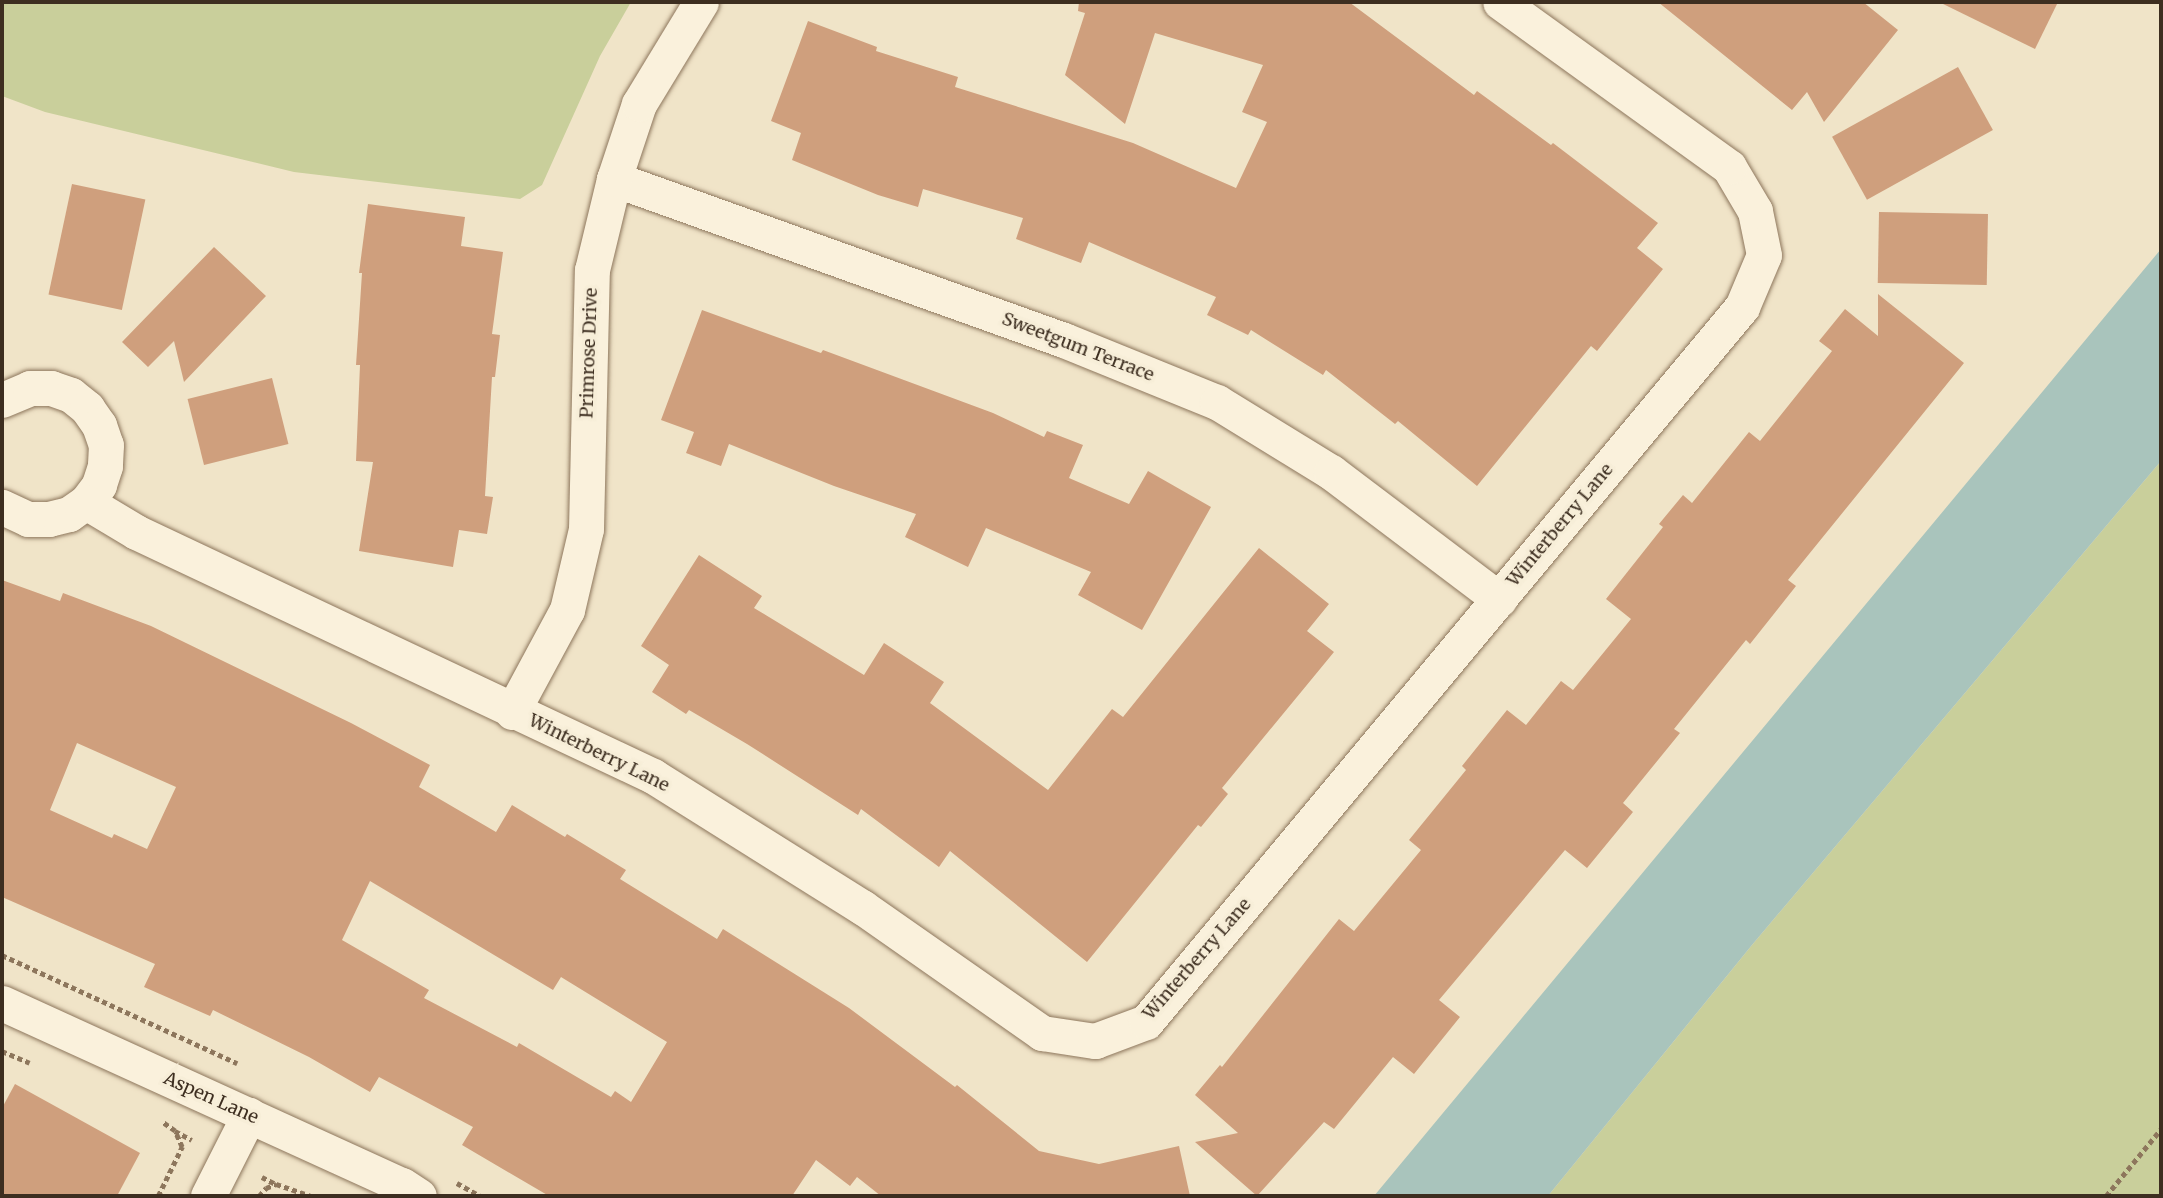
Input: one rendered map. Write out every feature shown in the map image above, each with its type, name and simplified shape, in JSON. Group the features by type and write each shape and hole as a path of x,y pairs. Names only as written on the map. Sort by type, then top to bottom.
{"street":[{"name":"Primrose Drive","path":"512,712 567,610 586,529 592,270 614,179 639,104 701,2"},
{"name":"Winterberry Lane","path":"86,502 136,531 512,712 653,776 862,906 1042,1033 1095,1041 1146,1023 1742,307 1763,255 1755,211 1729,167 1500,2"},
{"name":"Sweetgum Terrace","path":"614,179 1064,340 1217,402 1331,472 1499,599"},
{"path":"2,400 30,388 51,388 71,395 87,408 99,425 106,445 105,466 99,485 86,502 69,514 49,519 28,519 2,507"},
{"name":"Aspen Lane","path":"2,1003 402,1185 419,1196"},
{"path":"208,1196 249,1115"}],"path":[{"path":"2,1051 37,1066"},
{"path":"153,1118 175,1131 182,1146 158,1196"},
{"path":"2106,1196 2161,1129"},
{"path":"259,1196 266,1188 276,1184 310,1196"}],"green space":[{"path":"2,2 631,2 600,56 542,185 520,199 294,172 45,112 2,96"},
{"path":"2161,461 2161,1196 1548,1196 1752,945"}],"water":[{"path":"2161,249 2161,461 1752,945 1548,1196 1374,1196"}],"building":[{"path":"1079,2 1349,2 1474,95 1477,91 1551,145 1553,143 1658,223 1637,248 1663,269 1597,351 1591,346 1477,486 1398,421 1395,424 1326,370 1323,375 1251,330 1248,335 1207,315 1216,297 1089,242 1081,263 1016,239 1023,218 923,189 918,207 878,195 792,160 801,133 771,121 808,21 877,47 876,51 958,77 955,87 1133,143 1236,188 1267,122 1242,112 1263,65 1155,33 1125,124 1065,75 1085,13 1078,11"},
{"path":"1658,2 1863,2 1898,30 1824,122 1807,92 1792,110"},
{"path":"1939,2 2058,2 2035,49"},
{"path":"1958,67 1993,130 1867,200 1832,137"},
{"path":"72,184 145,200 122,310 49,295"},
{"path":"368,204 465,217 461,246 503,252 492,334 500,335 495,377 492,377 485,496 493,497 487,534 459,530 453,567 359,551 373,462 356,461 360,365 356,365 362,273 359,273"},
{"path":"1879,212 1988,214 1987,285 1878,283"},
{"path":"214,247 266,296 184,382 174,341 148,367 122,342"},
{"path":"1878,294 1964,363 1788,580 1796,586 1750,644 1746,640 1674,729 1680,733 1623,803 1633,812 1587,868 1565,850 1439,1000 1460,1017 1414,1074 1393,1057 1334,1129 1324,1122 1257,1196 1195,1142 1238,1133 1195,1095 1220,1065 1222,1067 1339,919 1354,931 1421,850 1409,840 1466,770 1462,766 1507,710 1526,725 1561,681 1573,690 1631,619 1606,599 1663,527 1659,524 1683,495 1692,503 1749,432 1760,441 1832,351 1819,341 1845,309 1878,336"},
{"path":"702,310 821,353 823,350 993,413 1044,437 1047,431 1083,445 1069,478 1129,504 1148,471 1211,507 1142,630 1078,595 1091,572 986,528 968,567 905,537 916,514 834,486 729,444 721,466 686,453 694,432 661,420"},
{"path":"272,378 288,444 204,465 188,399"},
{"path":"1259,548 1329,604 1307,631 1334,652 1222,788 1228,794 1201,827 1198,825 1087,962 950,851 939,867 861,809 858,815 747,744 689,710 686,714 652,692 669,665 641,646 699,555 762,596 754,608 864,675 884,643 944,682 930,703 1048,790 1112,709 1123,717"},
{"path":"2,580 60,601 63,593 151,626 351,723 430,765 419,787 496,832 512,805 565,837 567,834 626,870 620,879 717,939 723,929 849,1008 955,1087 957,1085 1039,1151 1099,1164 1179,1146 1190,1196 881,1196 857,1177 850,1186 816,1160 792,1196 549,1196 462,1145 473,1127 379,1077 370,1092 309,1057 213,1010 210,1016 144,987 155,964 2,897","holes":["77,743 176,787 147,849 114,834 112,838 50,810","370,881 553,990 561,977 667,1042 631,1102 615,1091 611,1097 519,1043 517,1047 424,998 429,990 342,940"]},
{"path":"15,1084 140,1153 117,1196 2,1196 2,1108"}]}
